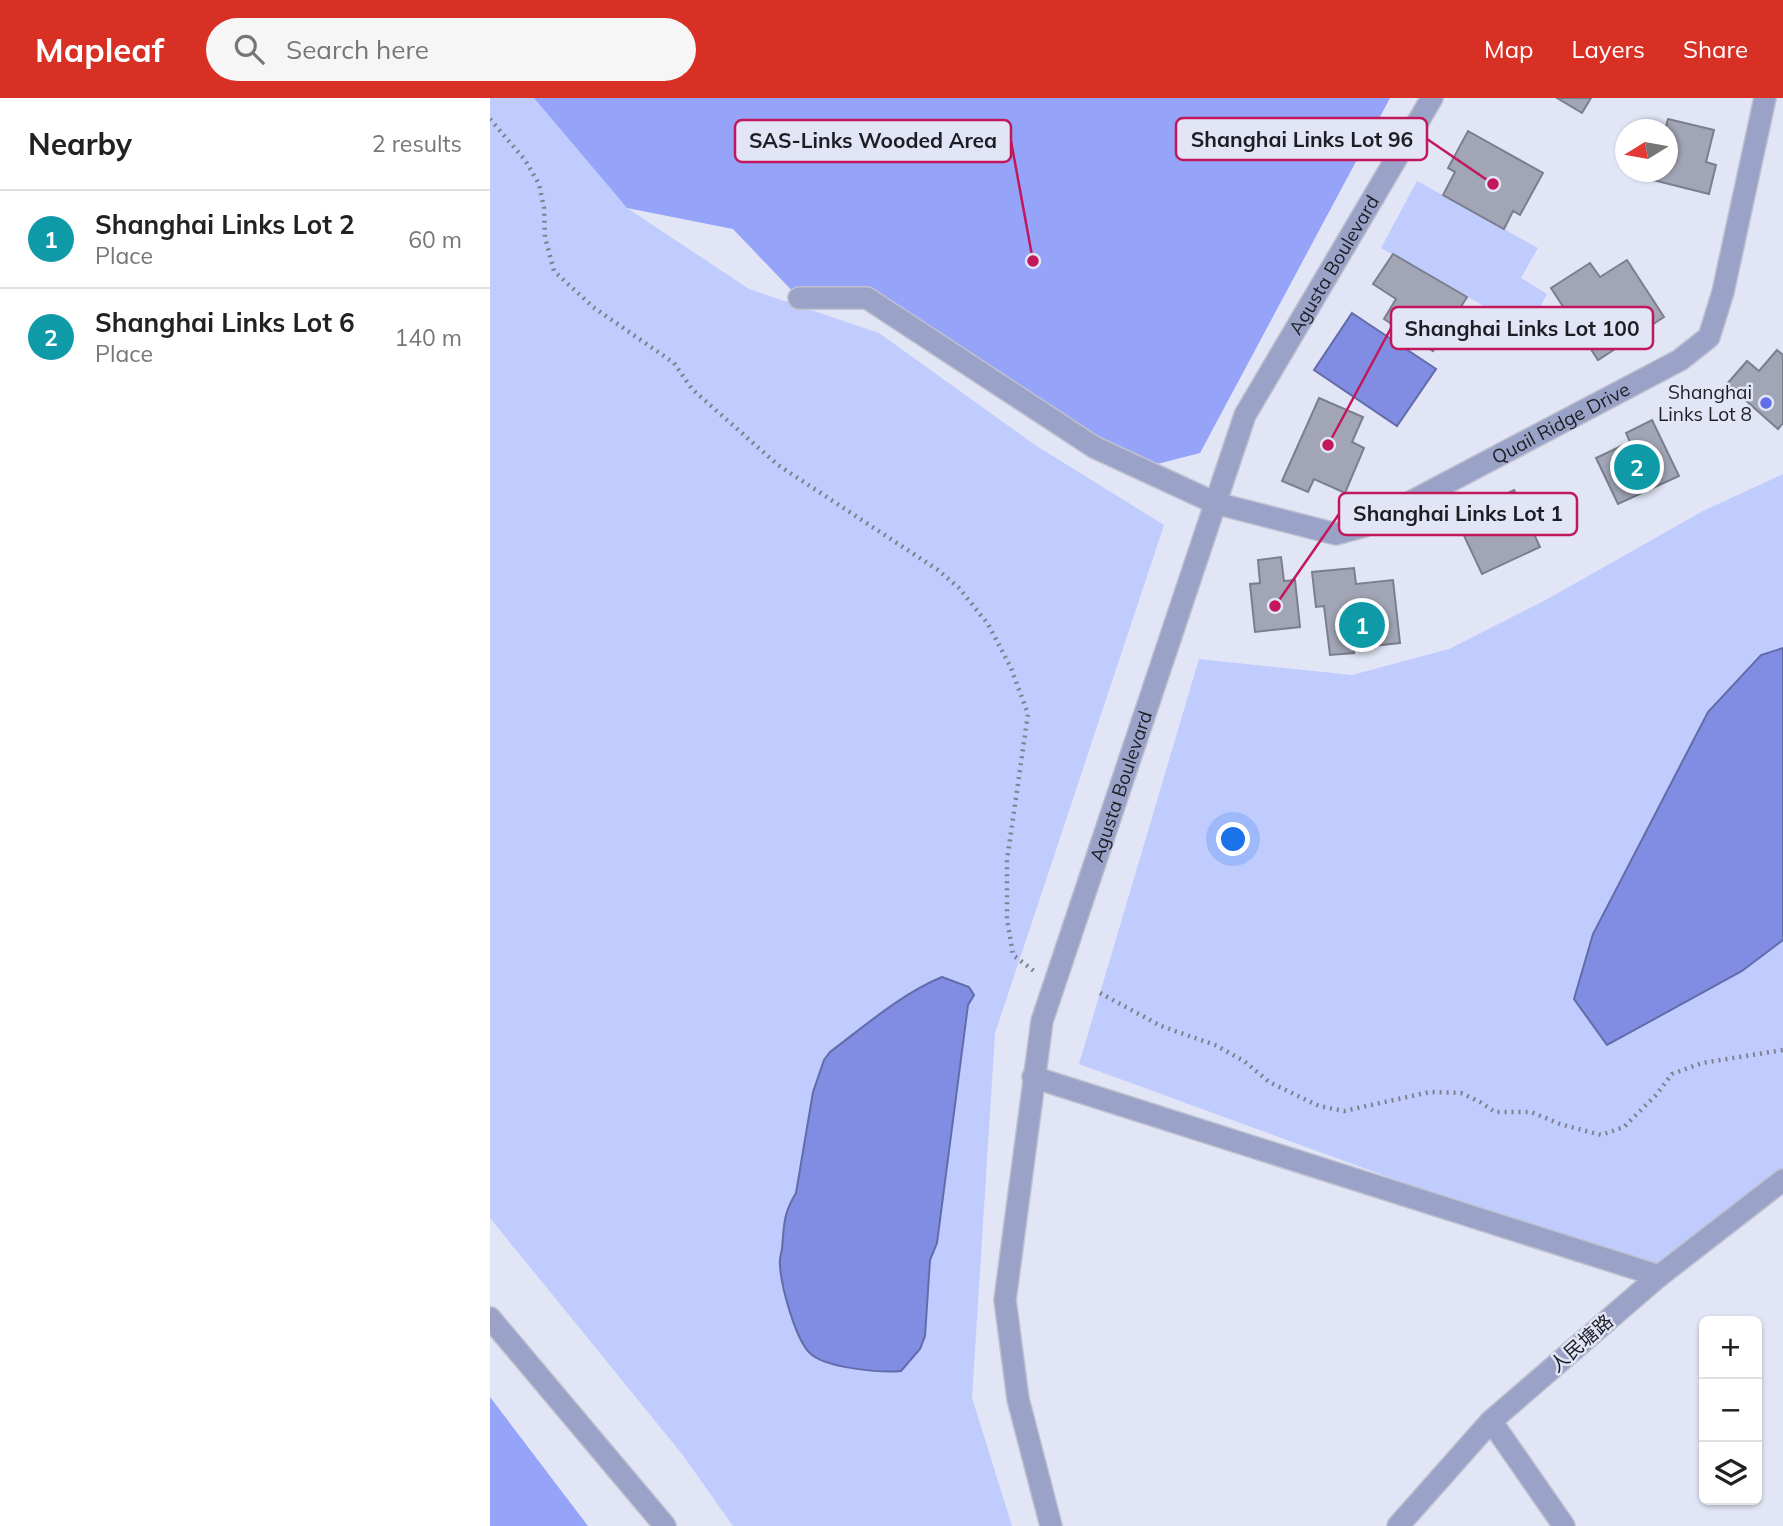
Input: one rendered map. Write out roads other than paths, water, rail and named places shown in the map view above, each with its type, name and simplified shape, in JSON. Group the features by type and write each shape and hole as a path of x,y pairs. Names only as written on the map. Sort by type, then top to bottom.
{"street":[{"name":"Agusta Boulevard","path":"1051,1526 1018,1399 1005,1300 1042,1021 1245,415 1432,98"},
{"name":"Quail Ridge Drive","path":"799,298 867,298 1094,447 1215,503 1336,534 1365,526 1680,359 1709,337 1723,292 1765,98"},
{"path":"1033,1077 1659,1276"},
{"name":"人民塘路","path":"1398,1526 1491,1421 1659,1276 1783,1180"},
{"path":"490,1318 665,1526"},
{"path":"1491,1421 1564,1526"}],"place":[{"name":"Shanghai Links Lot 96","path":"1493,184"},
{"name":"SAS-Links Wooded Area","path":"1033,261"},
{"name":"Shanghai Links Lot 8","path":"1766,403"},
{"name":"Shanghai Links Lot 100","path":"1328,445"},
{"name":"Shanghai Links Lot 6","path":"1637,467"},
{"name":"Shanghai Links Lot 1","path":"1275,606"},
{"name":"Shanghai Links Lot 2","path":"1362,625"}]}
